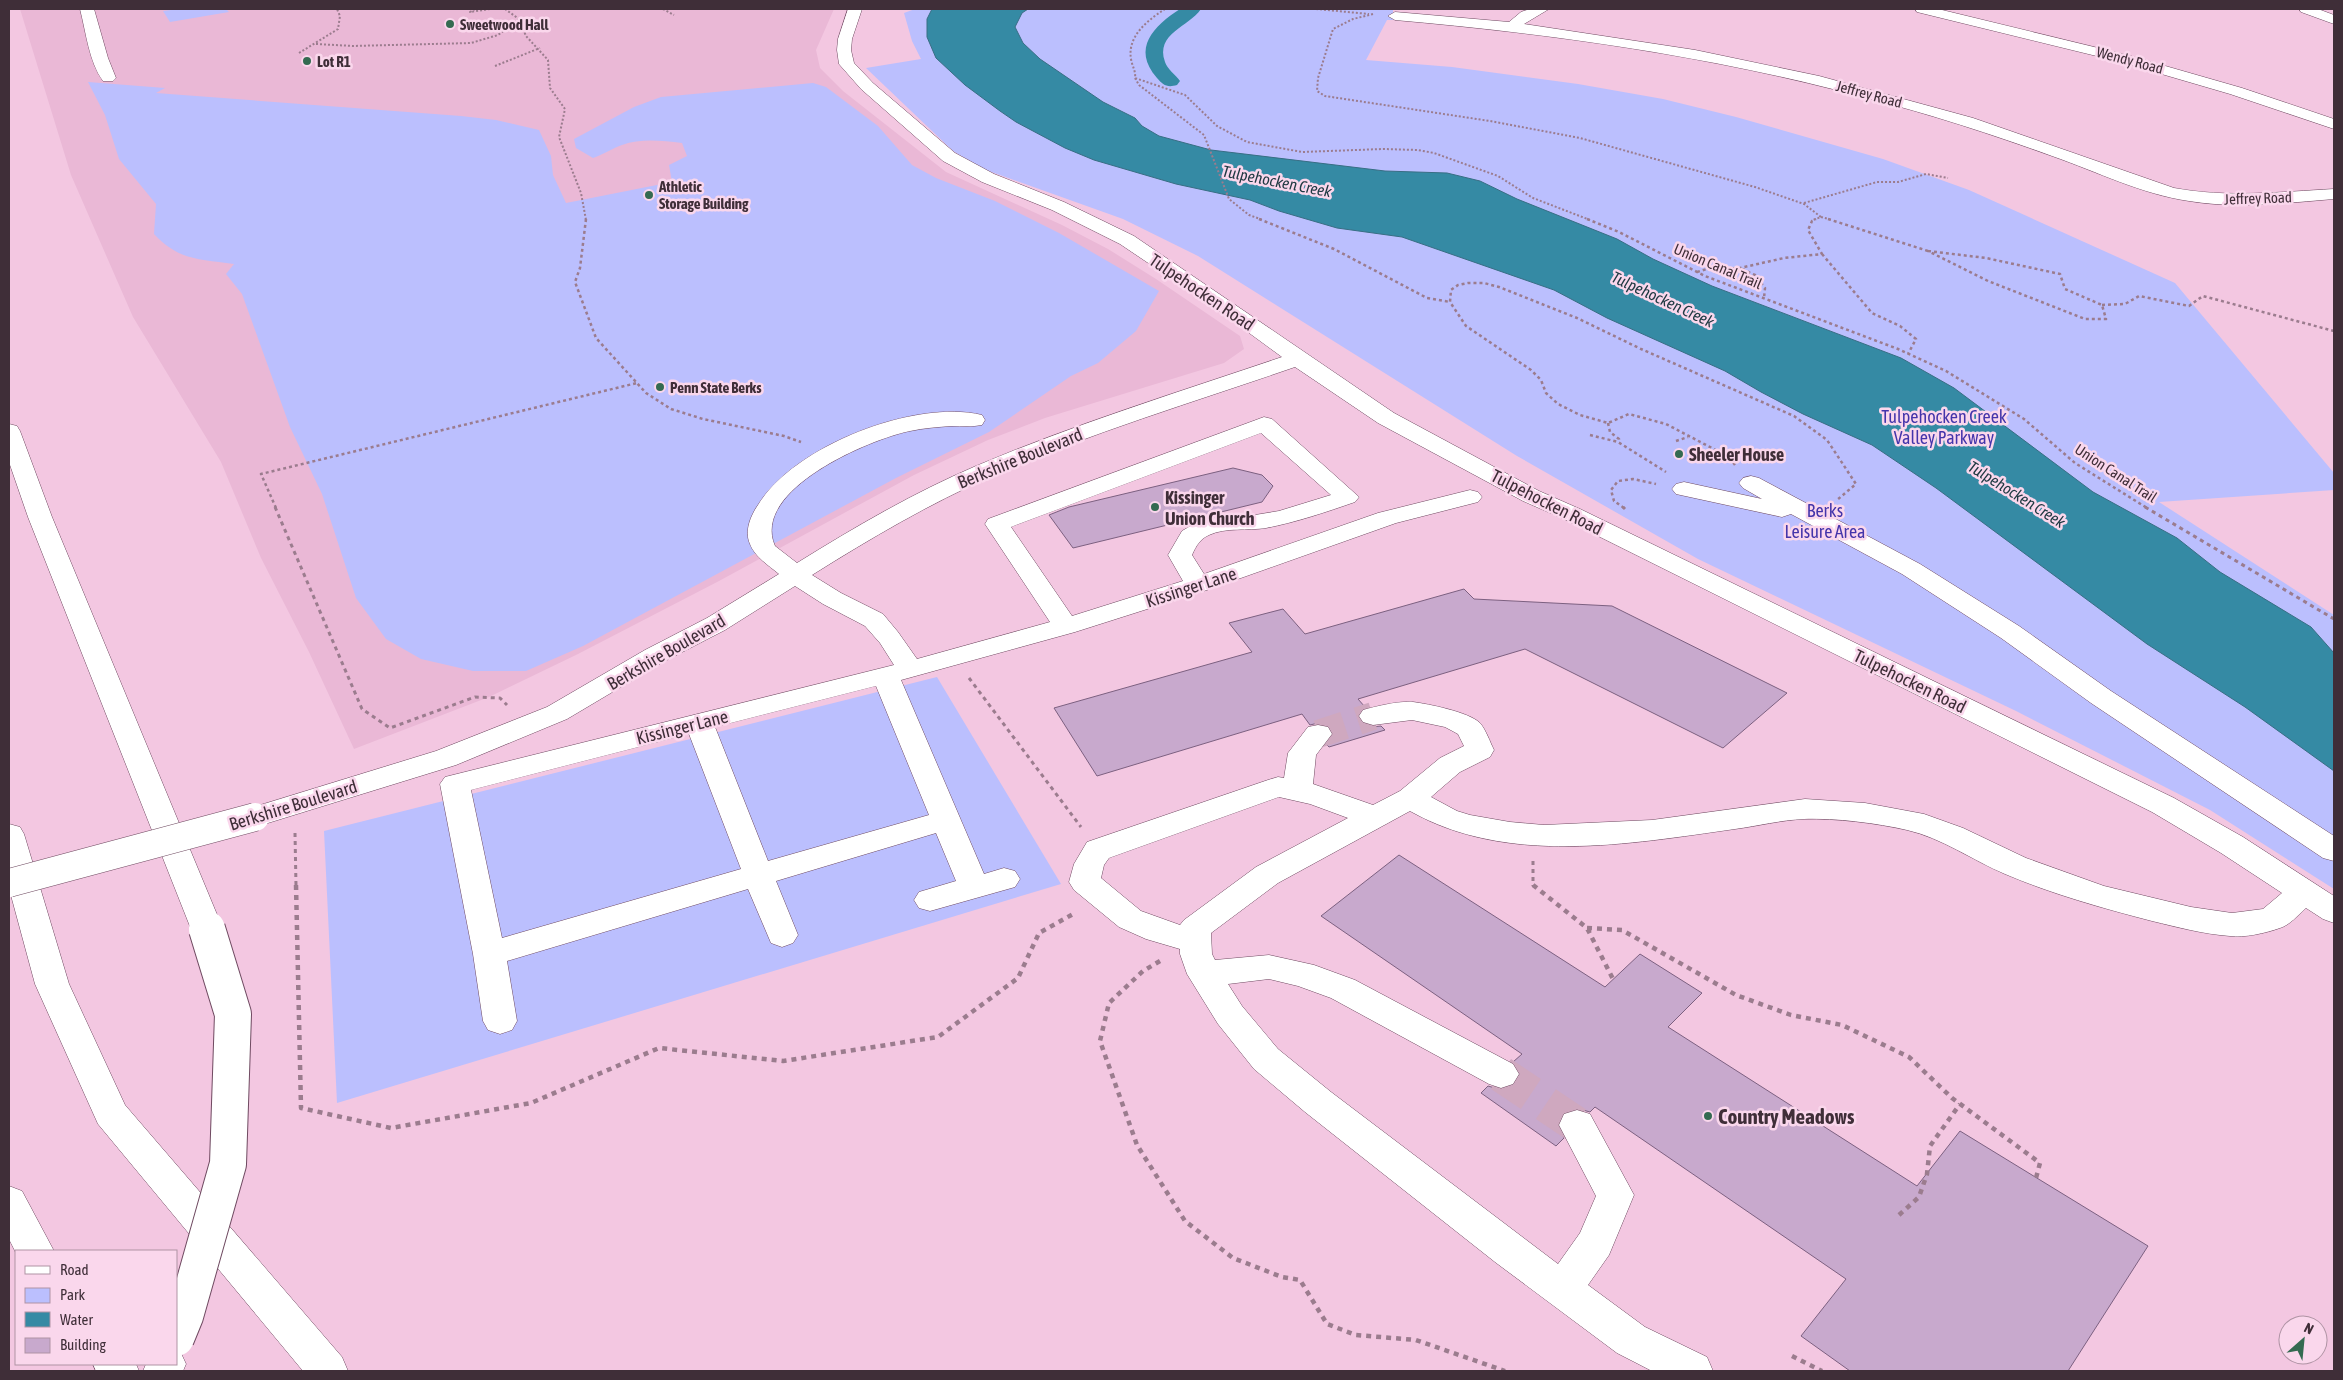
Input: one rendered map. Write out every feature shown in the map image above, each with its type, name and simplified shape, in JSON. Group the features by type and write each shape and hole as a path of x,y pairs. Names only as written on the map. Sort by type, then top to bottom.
{"main road":[{"path":"87,9 100,58 108,78"},
{"name":"Tulpehocken Road","path":"855,9 845,39 844,50 847,64 867,86 913,124 939,149 981,175 1058,206 1127,240 1301,362 1386,418 1530,496 2163,805 2232,845 2334,911"},
{"path":"1513,26 1526,14 1542,9"},
{"name":"Wendy Road","path":"1922,9 2122,58 2236,91 2334,124"},
{"path":"2306,9 2334,20"},
{"name":"Jeffrey Road","path":"1395,16 1513,26 1684,52 1833,84 1960,120 2046,148 2153,188 2188,196 2235,200 2334,194"},
{"name":"Berkshire Boulevard","path":"9,883 255,817 446,758 557,713 618,679 654,656 716,624 876,524 984,471 1072,436 1301,362"},
{"path":"974,420 927,420 896,425 864,436 810,465 785,485 767,508 759,529 764,548 795,574 826,596 873,619 893,642 898,672 946,820 974,888"},
{"path":"1066,626 997,524 1264,424 1347,497 1294,516 1254,522 1219,524 1200,529 1187,540 1180,555 1198,585"},
{"path":"9,430 40,518 207,929 233,1014 228,1164 185,1316 178,1333"},
{"path":"1751,483 1911,569 2010,632 2101,697 2334,850"},
{"path":"1684,490 1815,517"},
{"name":"Kissinger Lane","path":"490,954 455,784 953,658 1066,626 1198,585 1387,518 1470,497"},
{"path":"1373,716 1412,711 1453,720 1469,728 1480,750 1450,765 1410,798 1267,875 1195,928 1200,957 1230,1015 1266,1059 1318,1102 1631,1340 1693,1371"},
{"path":"699,723 782,935"},
{"path":"1297,791 1302,753 1318,734"},
{"path":"1375,817 1316,795 1278,787 1098,850 1089,864 1085,882 1130,919 1157,931 1200,957 1302,974 1343,989 1501,1074"},
{"path":"1410,798 1446,818 1510,833 1533,835 1652,830 1805,809 1864,813 1913,821 1952,835 2015,866 2098,896 2191,919 2232,925 2272,918 2305,891"},
{"path":"500,1021 490,954 946,820"},
{"path":"9,834 52,984 111,1114 328,1371"},
{"path":"930,900 1004,879"},
{"path":"1562,1289 1595,1244 1615,1195 1577,1125"},
{"path":"9,1202 34,1250"}],"path":[{"path":"299,53 338,29 340,16 337,9"},
{"path":"475,9 470,12 490,9"},
{"path":"505,9 510,10 519,19 526,36 540,48 548,60 550,88 565,109 559,137 580,193 586,220 580,268 575,282 596,338 646,393 671,409 703,419 784,436 830,454"},
{"path":"663,9 674,15"},
{"path":"1165,9 1141,28 1131,44 1130,59 1136,73 1135,78 1139,85 1207,139 1228,199 1249,215 1334,249 1427,298 1450,302"},
{"path":"1316,9 1395,16"},
{"path":"1372,14 1353,19 1333,29 1318,78 1317,91 1325,96 1490,121 1580,138 1669,161 1804,204 1821,216 1928,251 1988,280 2086,318 2106,319 2102,305"},
{"path":"316,44 353,46 471,44 498,35 519,19"},
{"path":"495,66 540,48"},
{"name":"Union Canal Trail","path":"1135,78 1185,95 1217,126 1247,142 1302,152 1401,148 1434,153 1456,159 1498,176 1533,198 1619,232 1697,272 1908,354 1946,371 2024,419 2075,463 2106,484 2334,619"},
{"path":"1804,204 1869,186 1877,182 1898,182 1926,174 1948,178"},
{"path":"1821,216 1812,221 1808,230 1822,254 1862,298 1872,313 1900,326 1916,339 1908,354"},
{"path":"1928,251 1986,258 2060,274 2065,289 2102,305 2125,304 2139,296 2189,306 2203,296 2334,331"},
{"path":"1697,272 1707,269 1740,268 1784,258 1822,254"},
{"path":"1740,268 1755,274 1765,288 1764,298"},
{"path":"1751,483 1728,457 1666,424 1629,414 1608,423 1580,415 1558,404 1546,393 1541,380 1531,370 1466,326 1450,302 1451,290 1458,285 1484,283 1500,287 1577,318 1641,349 1794,416 1828,440 1856,484 1815,517"},
{"path":"500,698 475,697 390,728 362,709 261,474 637,383"},
{"path":"1608,423 1610,432 1619,439 1618,442"},
{"path":"1590,435 1618,442 1680,481 1684,490"},
{"path":"1676,441 1689,436"},
{"path":"1620,539 1642,521 1614,501 1611,490 1618,481 1633,479 1684,490"},
{"path":"953,658 1098,850"},
{"path":"294,805 301,1108 391,1128 532,1103 659,1048 782,1061 938,1037 1018,978 1039,933 1104,898"},
{"path":"1533,835 1533,886 1587,928 1614,979"},
{"path":"1587,928 1622,930 1736,995 1791,1015 1842,1025 1909,1057 1960,1104 2040,1163 2036,1178"},
{"path":"1200,957 1143,970 1109,1003 1100,1041 1137,1145 1185,1221 1233,1258 1282,1277 1300,1280 1327,1324 1356,1335 1416,1340 1458,1353 1505,1371"},
{"path":"1899,1215 1920,1197 1927,1174 1930,1146 1960,1104"},
{"path":"1792,1356 1822,1371"}],"shaded area":[{"name":"Penn State Berks","path":"20,9 834,9 816,50 820,68 843,91 946,172 1062,225 1108,249 1240,336 1244,349 1224,363 1045,418 988,440 914,475 719,581 578,654 489,697 354,749 309,652 261,558 221,462 133,317 71,175"}],"green space":[{"path":"226,9 229,12 170,22 163,11"},
{"name":"Tulpehocken Creek Valley Parkway","path":"915,9 1393,9 1393,20 1387,20 1366,60 1452,67 1578,84 1663,99 1736,117 1883,159 1969,190 2175,283 2334,473 2334,490 2159,502 2334,615 2334,889 2210,810 2016,711 1698,559 1517,456 1198,256 1123,219 983,169 953,151 866,68 921,59 912,41 904,13"},
{"name":"Penn State Berks","path":"88,82 165,88 156,93 461,116 496,120 539,130 551,156 553,175 566,203 672,182 669,165 687,156 682,143 637,141 619,146 593,158 576,148 574,139 634,107 661,97 813,83 826,87 878,126 912,165 936,178 995,201 1059,233 1159,291 1136,331 1098,363 1071,376 989,432 896,478 583,646 526,671 473,671 421,659 386,639 356,598 322,494 290,427 242,294 226,274 234,264 181,254 163,243 154,234 156,204 119,159 105,115"},
{"path":"937,677 1061,884 337,1103 324,831"}],"water":[{"name":"Tulpehocken Creek","path":"932,9 1028,9 1022,13 1015,27 1023,43 1040,59 1103,102 1135,118 1142,126 1159,136 1211,150 1385,171 1447,173 1480,181 1517,199 1617,239 1653,259 1712,286 1901,358 1954,388 2093,492 2177,538 2220,572 2311,627 2334,653 2334,771 2245,707 2147,644 1936,488 1872,445 1803,414 1725,371 1607,318 1554,290 1402,237 1337,228 1279,211 1250,200 1176,184 1094,160 1065,148 1016,122 1000,111 965,85 936,58 927,37 927,19"}],"building":[{"name":"Kissinger Union Church","path":"1233,468 1262,475 1273,486 1262,502 1073,548 1049,515 1069,507"},
{"path":"1464,589 1474,599 1612,606 1787,693 1723,748 1525,649 1358,699 1365,707 1357,715 1361,723 1372,727 1381,726 1385,730 1329,747 1326,744 1334,733 1330,726 1318,723 1310,725 1302,714 1097,776 1054,708 1252,652 1229,623 1283,609 1305,634"},
{"name":"Country Meadows","path":"1399,855 1605,987 1640,954 1702,993 1668,1027 1917,1186 1960,1131 2148,1246 2068,1371 1850,1371 1801,1336 1846,1279 1595,1107 1590,1112 1576,1108 1562,1113 1557,1126 1564,1138 1556,1146 1481,1093 1488,1086 1502,1090 1515,1085 1521,1073 1513,1062 1522,1054 1321,916"}],"waterway":[{"path":"1170,81 1156,64 1154,52 1156,44 1159,37 1171,24 1192,9"}],"tunnel":[{"path":"1318,734 1373,716"},
{"path":"1501,1074 1577,1125"}],"place":[{"name":"Sweetwood Hall","path":"450,24"},
{"name":"Lot R1","path":"307,61"},
{"name":"Athletic Storage Building","path":"649,195"},
{"name":"Penn State Berks","path":"660,387"},
{"name":"Sheeler House","path":"1679,454"},
{"name":"Kissinger Union Church","path":"1155,507"},
{"name":"Country Meadows","path":"1708,1116"}],"park label":[{"name":"Berks Leisure Area","path":"1825,520"}]}
